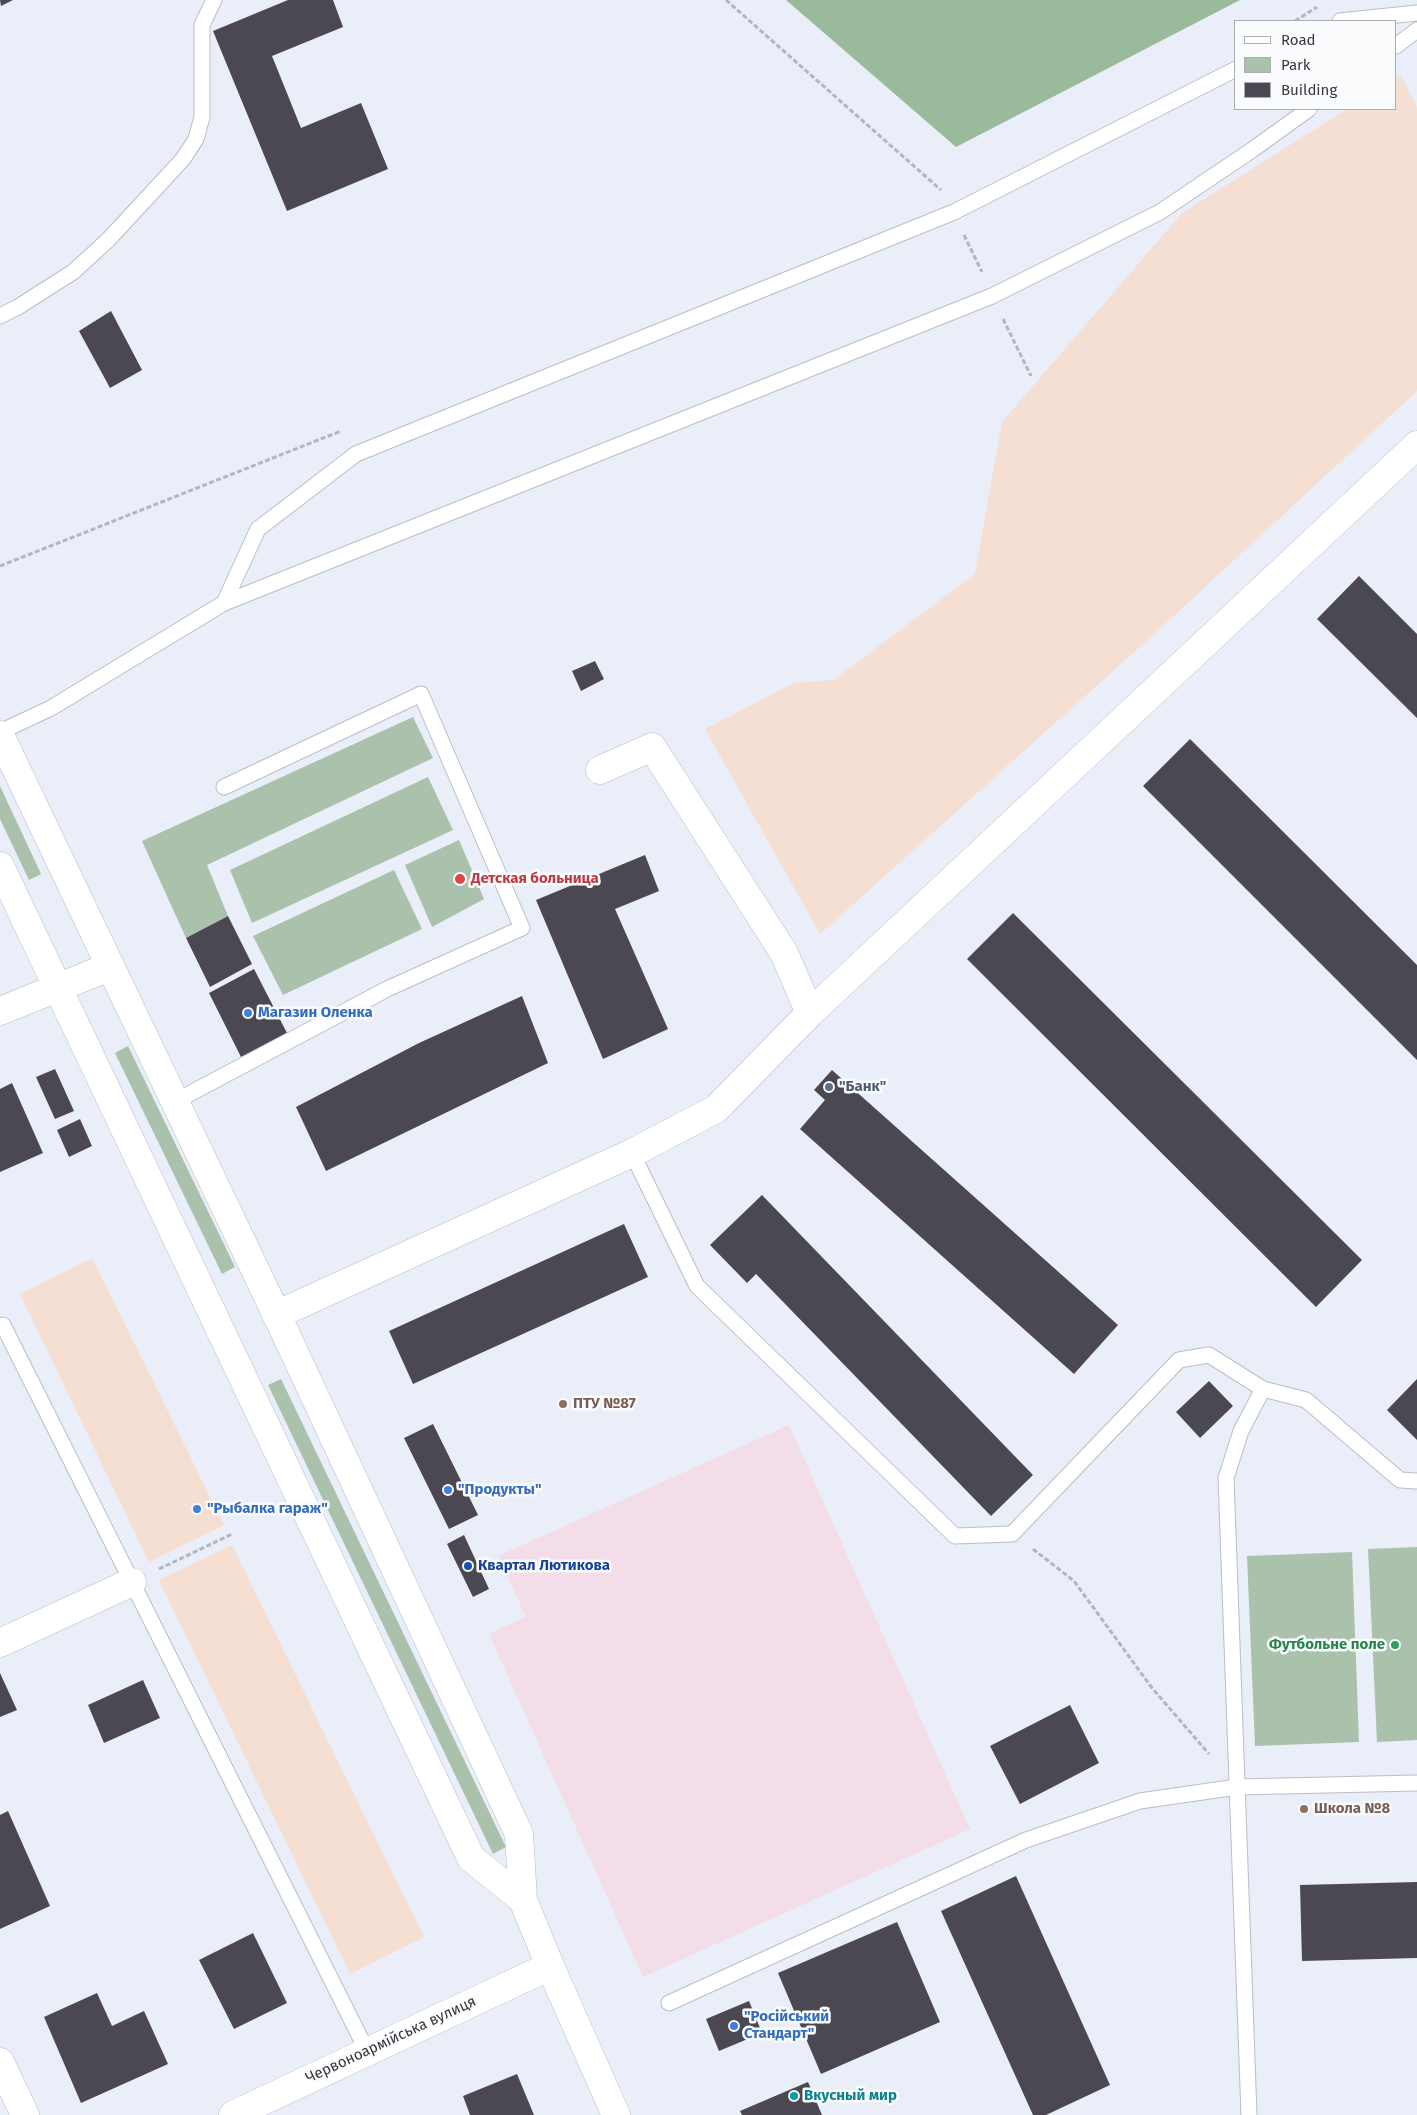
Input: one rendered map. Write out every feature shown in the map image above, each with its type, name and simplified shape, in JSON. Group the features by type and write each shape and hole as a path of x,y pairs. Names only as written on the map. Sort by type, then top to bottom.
{"street":[{"path":"276,1315 632,1153 716,1109 810,1013 1417,445"},
{"path":"0,733 520,1834 523,1900 616,2115"},
{"path":"600,770 652,747 784,953 810,1013"},
{"path":"0,866 471,1858 523,1900"},
{"path":"0,1011 109,967"},
{"path":"0,1643 132,1582"},
{"name":"Червоноармійська вулиця","path":"233,2115 550,1966"},
{"path":"0,2062 25,2115"}],"lane":[{"path":"0,316 18,307 72,272 108,240 183,160 196,139 202,117 202,25 214,0"},
{"path":"1350,20 1417,13"},
{"path":"1397,45 1417,30"},
{"path":"224,603 258,529 356,454 954,212 1234,70"},
{"path":"0,733 50,708 224,603 992,296 1160,212 1308,110"},
{"path":"174,1102 387,989 522,928 421,694 224,787"},
{"path":"632,1153 698,1286 955,1536 1012,1534 1178,1360 1209,1355 1262,1389 1306,1400 1400,1480 1417,1481"},
{"path":"0,1326 3,1325 367,2052"},
{"path":"1249,2115 1226,1478 1242,1432 1262,1389"},
{"path":"669,2003 1026,1840 1140,1801 1237,1787 1417,1783"}],"path":[{"path":"726,0 943,191"},
{"path":"1297,20 1320,5"},
{"path":"132,1582 232,1534"},
{"path":"1012,1534 1074,1581 1152,1688 1237,1787"}],"shaded area":[{"path":"1401,75 1417,108 1417,391 1152,636 820,934 705,729 794,683 834,680 975,574 1002,422 1182,213 1345,110 1397,110 1397,77"},
{"path":"92,1258 224,1525 149,1562 20,1294"},
{"path":"789,1425 970,1829 643,1977 489,1634 526,1617 498,1556"},
{"path":"232,1545 424,1937 350,1974 159,1580"}],"green space":[{"path":"786,0 1240,0 956,147"},
{"path":"413,717 433,758 207,865 228,916 186,938 142,841"},
{"path":"428,777 453,830 252,923 230,870"},
{"path":"0,786 41,874 29,880 0,819"},
{"path":"459,840 484,899 432,927 405,865"},
{"path":"394,870 422,929 283,995 253,936"},
{"path":"128,1046 235,1267 222,1274 115,1053"},
{"path":"281,1379 506,1847 493,1854 268,1385"},
{"name":"Футбольне поле","path":"1417,1547 1417,1740 1377,1742 1368,1549"},
{"path":"1352,1552 1359,1742 1255,1746 1247,1556"}],"building":[{"path":"0,0 13,0 1,6"},
{"path":"288,0 333,0 343,27 272,56 301,128 361,103 388,169 287,211 213,31"},
{"path":"111,311 142,370 110,388 79,331"},
{"path":"1359,576 1417,634 1417,718 1317,619"},
{"path":"595,661 604,679 581,691 572,671"},
{"path":"1190,739 1417,965 1417,1060 1143,786"},
{"path":"645,855 659,891 615,909 668,1029 603,1059 536,900"},
{"path":"1013,913 1362,1260 1316,1307 967,959"},
{"path":"228,916 252,964 210,987 186,938"},
{"name":"Магазин Оленка","path":"254,969 287,1033 241,1057 209,993"},
{"path":"522,996 548,1063 326,1171 296,1107 419,1043"},
{"path":"55,1069 74,1111 55,1119 36,1077"},
{"path":"832,1070 1118,1325 1074,1374 800,1129 825,1100 814,1090"},
{"path":"12,1083 43,1153 0,1172 0,1089"},
{"path":"80,1119 92,1146 69,1157 57,1130"},
{"path":"762,1195 1033,1475 991,1516 756,1274 747,1283 710,1245"},
{"path":"624,1224 648,1277 413,1384 389,1331"},
{"path":"1417,1379 1417,1440 1387,1410"},
{"path":"1209,1381 1233,1406 1200,1438 1176,1412"},
{"name":"\"Продукты\"","path":"433,1424 478,1515 449,1529 404,1438"},
{"name":"Квартал Лютикова","path":"464,1535 489,1589 473,1597 447,1544"},
{"path":"0,1673 17,1710 0,1717"},
{"path":"143,1680 160,1718 104,1743 88,1705"},
{"path":"1070,1705 1099,1763 1020,1804 990,1746"},
{"path":"8,1811 50,1906 0,1929 0,1815"},
{"path":"1016,1876 1110,2085 1046,2115 1033,2115 941,1911"},
{"path":"1417,1882 1417,1958 1302,1961 1300,1885"},
{"path":"897,1922 940,2022 821,2074 778,1973"},
{"path":"253,1933 287,2003 234,2029 199,1960"},
{"path":"97,1993 112,2026 144,2011 168,2064 81,2103 44,2017"},
{"name":"\"Російський Стандарт\"","path":"749,2001 762,2033 719,2051 706,2019"},
{"path":"517,2074 534,2115 470,2115 463,2096"},
{"name":"Вкусный мир","path":"808,2082 822,2115 742,2115 740,2111"}],"place":[{"name":"Детская больница","path":"460,879"},
{"name":"Магазин Оленка","path":"248,1013"},
{"name":"\"Банк\"","path":"829,1087"},
{"name":"ПТУ №87","path":"563,1404"},
{"name":"\"Продукты\"","path":"448,1490"},
{"name":"\"Рыбалка гараж\"","path":"197,1509"},
{"name":"Квартал Лютикова","path":"468,1566"},
{"name":"Футбольне поле","path":"1395,1645"},
{"name":"Школа №8","path":"1304,1809"},
{"name":"\"Російський Стандарт\"","path":"734,2026"},
{"name":"Вкусный мир","path":"794,2096"}]}
